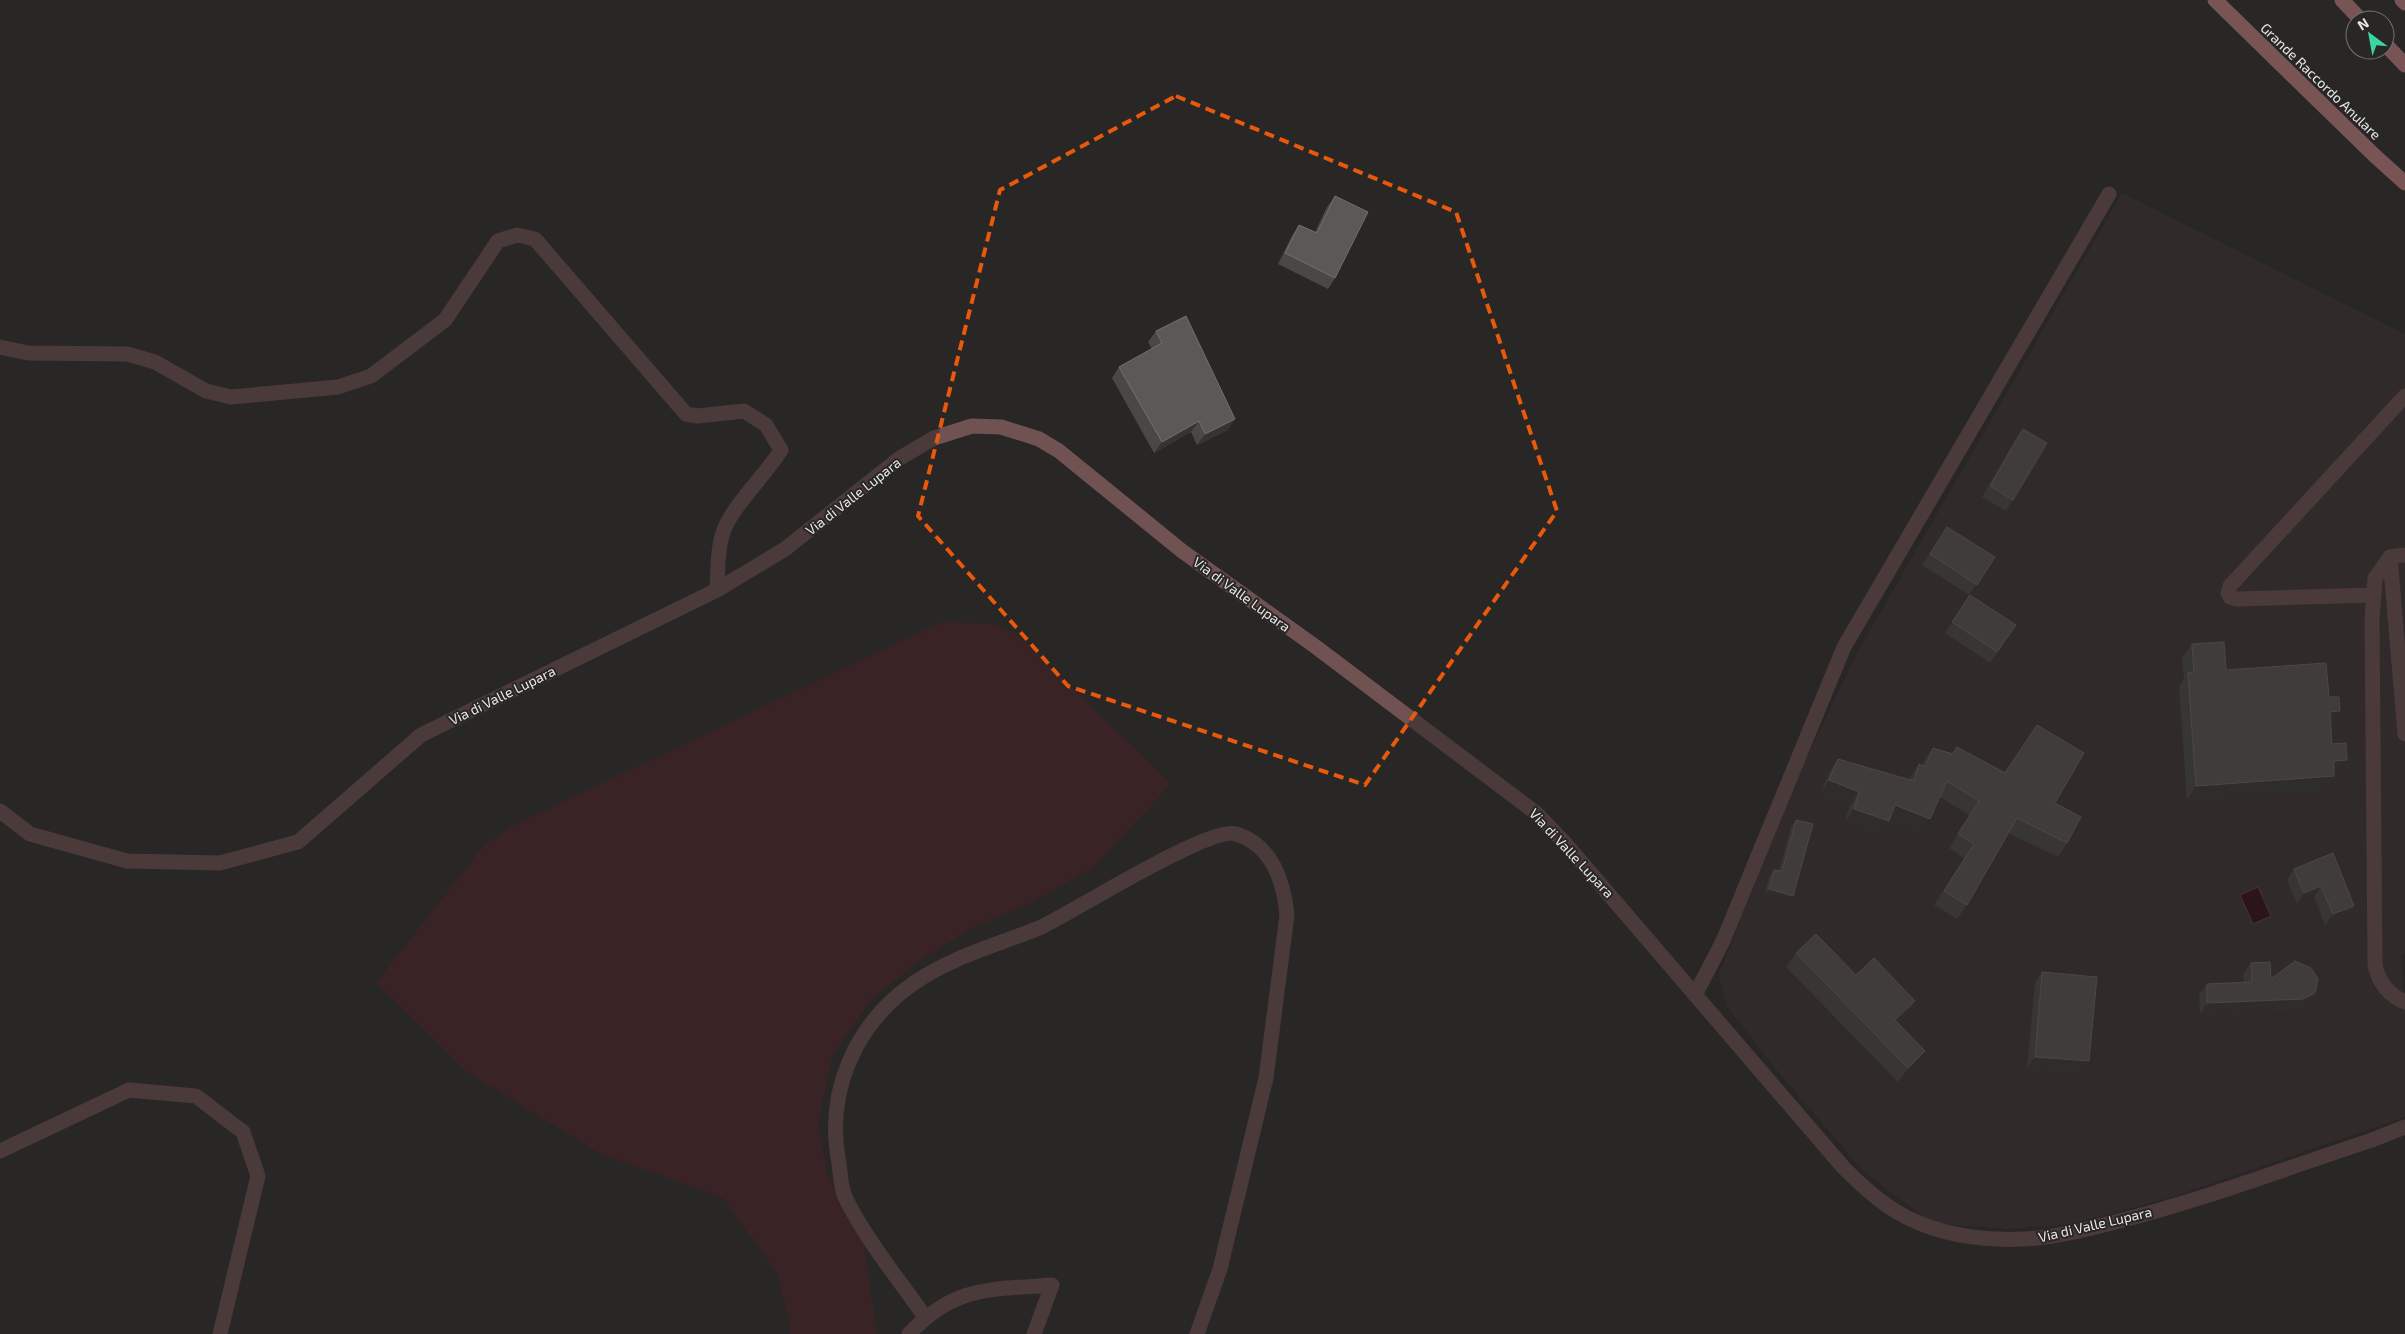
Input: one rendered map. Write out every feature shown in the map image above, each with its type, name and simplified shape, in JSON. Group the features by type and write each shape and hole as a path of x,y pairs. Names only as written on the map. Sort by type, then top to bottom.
{"highway":[{"name":"Grande Raccordo Anulare","path":"2216,0 2367,149 2405,183"},
{"path":"2342,0 2352,10"},
{"path":"2402,0 2405,3"},
{"path":"2395,54 2405,65"}],"street":[{"path":"1695,995 1723,941 1844,647 2109,194"},
{"path":"0,347 28,353 127,354 155,362 206,391 231,397 338,387 371,376 445,320 498,241 517,235 535,239 686,414 698,416 744,411 766,426 781,450 772,465 732,516 722,534 717,590"},
{"path":"2374,595 2237,599 2230,597 2228,593 2230,586 2405,396"},
{"name":"Via di Valle Lupara","path":"0,811 30,834 127,861 220,863 298,842 421,734 717,590 785,549 900,458 934,438 957,430 987,425 1009,428 1039,439 1069,459 1182,551 1316,647 1521,800 1564,842 1813,1133 1868,1191 1911,1220 1951,1232 2001,1240 2025,1239 2086,1229 2171,1207 2372,1140 2405,1126"},
{"path":"2398,556 2375,578 2372,619 2374,965 2384,988 2395,998 2405,1002"},
{"path":"2398,556 2405,734"},
{"path":"925,1317 865,1230 844,1195 835,1144 836,1107 848,1062 874,1018 915,982 961,958 1041,927 1156,864 1218,834 1235,833 1256,845 1278,871 1285,890 1287,914 1266,1078 1220,1270 1197,1334"},
{"path":"0,1151 129,1090 196,1096 243,1132 258,1176 220,1334"},
{"path":"909,1334 925,1317 954,1298 983,1290 1052,1285 1034,1334"}],"highlighted area":[{"path":"1176,96 1456,212 1557,511 1365,785 1068,686 918,516 1000,190"}],"shaded area":[{"path":"2122,193 2405,334 2405,954 2401,954 2404,990 2402,1009 2405,1010 2405,1117 2169,1198 2073,1224 2009,1229 1944,1224 1924,1217 1864,1172 1780,1074 1727,1007 1719,975 1794,784 1857,653"},
{"path":"942,622 994,624 1019,636 1171,784 1094,867 1031,903 972,928 919,961 871,1000 832,1056 818,1124 828,1177 864,1244 877,1334 790,1334 791,1326 777,1273 723,1198 601,1154 467,1072 376,983 485,844 516,824"},
{"path":"2258,887 2271,916 2253,924 2240,895"}],"building":[{"path":"1335,196 1368,212 1335,278 1285,253 1299,225 1317,233"},
{"path":"1186,316 1235,419 1205,434 1199,421 1162,442 1119,367 1162,343 1156,331"},
{"path":"2023,429 2047,443 2013,500 1990,486"},
{"path":"1947,527 1995,557 1977,585 1930,554"},
{"path":"1970,595 2016,625 1997,652 1952,622"},
{"path":"2224,642 2226,670 2326,663 2329,697 2339,697 2340,711 2330,712 2332,744 2346,743 2347,760 2334,761 2334,776 2196,786 2188,673 2194,672 2192,644"},
{"path":"2037,725 2084,753 2055,803 2081,817 2067,843 2017,818 1967,905 1944,891 1974,844 1958,834 1979,801 1947,781 1930,819 1895,805 1889,821 1854,809 1859,792 1829,780 1838,759 1914,781 1919,764 1925,767 1933,748 1953,754 1957,747 2005,773"},
{"path":"1796,820 1813,824 1793,896 1769,889 1774,870 1782,871"},
{"path":"2333,853 2354,906 2333,914 2321,886 2304,893 2294,869"},
{"path":"1816,934 1856,975 1874,958 1915,1001 1895,1020 1925,1051 1908,1068 1796,953"},
{"path":"2295,961 2311,968 2318,979 2315,993 2303,999 2207,1003 2207,984 2252,982 2251,963 2270,962 2271,979"},
{"path":"2042,972 2097,977 2089,1061 2035,1057"}]}
